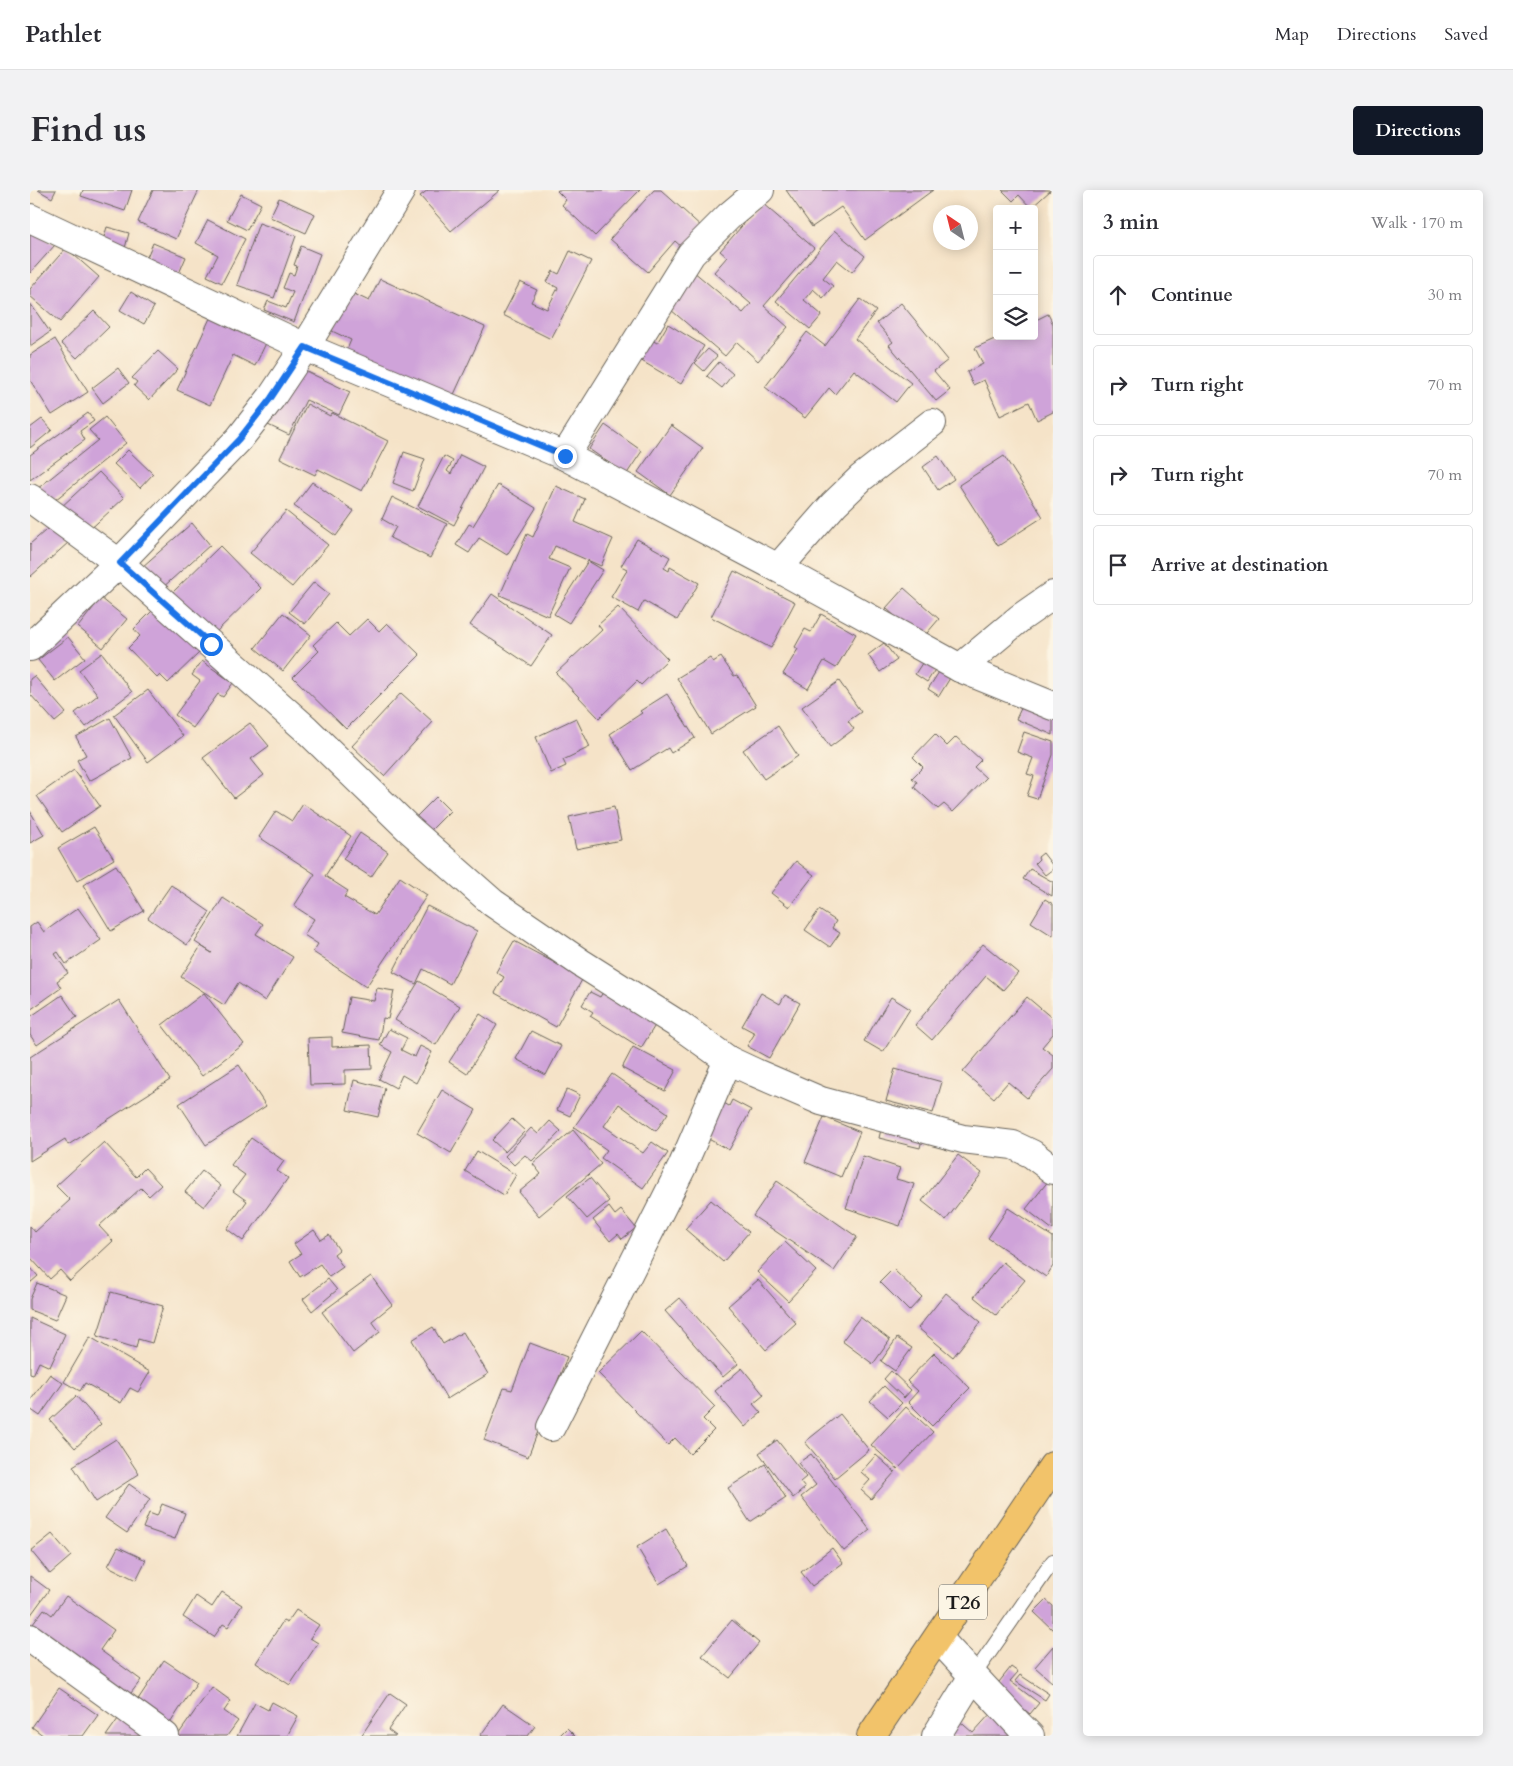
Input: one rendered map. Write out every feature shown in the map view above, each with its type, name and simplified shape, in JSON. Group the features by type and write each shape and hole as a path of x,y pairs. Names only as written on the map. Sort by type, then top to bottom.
{"highway":[{"name":"T26","path":"871,1736 1053,1466"}],"street":[{"path":"30,647 120,563 239,439 271,398 305,347 401,190"},
{"path":"565,456 691,254 729,216 760,190"},
{"path":"30,218 305,347 565,456 778,568 960,668 1053,706"},
{"path":"778,568 834,504 861,478 932,423"},
{"path":"30,498 120,563 306,730 409,829 493,903 580,963 679,1025 728,1060 821,1101 963,1139 1012,1145 1032,1154 1053,1170"},
{"path":"960,668 1020,618 1053,595"},
{"path":"551,1427 682,1167 728,1060"},
{"path":"30,1638 165,1736"},
{"path":"938,1638 1030,1736"},
{"path":"936,1736 973,1676"}],"lane":[{"path":"973,1676 1053,1561"}],"building":[{"path":"38,190 56,190 52,198"},
{"path":"83,190 132,190 125,211 81,196"},
{"path":"153,190 199,190 176,239 138,222"},
{"path":"428,190 500,190 451,231 420,196"},
{"path":"558,190 640,190 595,236 562,205 566,200"},
{"path":"654,190 661,190 703,228 684,249 675,241 648,272 610,239"},
{"path":"786,190 933,190 865,240 841,207 812,227"},
{"path":"1002,190 1051,190 1034,205 1028,205 1019,195 1013,201"},
{"path":"241,194 261,204 247,230 227,220"},
{"path":"279,198 315,214 306,233 270,217"},
{"path":"762,203 814,248 764,306 788,327 758,361 737,342 725,356 664,304 693,271 743,313 751,304 714,272 727,257 720,251"},
{"path":"208,220 245,239 222,283 207,276 218,255 196,243"},
{"path":"259,223 296,236 274,298 237,285"},
{"path":"32,226 55,245 30,273 30,229"},
{"path":"107,227 129,233 124,252 101,247"},
{"path":"835,231 865,256 852,272 837,260 823,278 833,286 823,298 813,289 804,300 822,315 810,329 776,301"},
{"path":"153,243 186,257 177,278 144,264"},
{"path":"301,246 320,254 294,322 264,310 268,301 286,308 293,292 283,288 289,273 294,275 297,266 294,265"},
{"path":"66,248 99,277 60,322 30,296 30,289"},
{"path":"570,251 591,261 551,339 503,315 520,282 537,290 531,302 547,309 558,288 547,282 553,271 559,274"},
{"path":"380,279 485,327 451,401 346,352 351,340 332,331 350,292 369,301"},
{"path":"131,292 154,307 144,324 120,310"},
{"path":"860,299 876,311 855,339 911,383 896,402 854,370 835,394 829,388 805,418 765,387 807,332 825,346"},
{"path":"30,303 50,332 30,346"},
{"path":"901,303 948,360 934,371 950,390 936,401 889,345 893,342 877,323"},
{"path":"94,311 109,327 77,358 61,343"},
{"path":"1048,314 1053,324 1053,412 1037,420 1029,402 1000,416 984,380 973,385 967,372 983,364 975,348 993,340 1038,340 1038,319"},
{"path":"211,316 267,341 255,366 233,355 210,405 177,390"},
{"path":"668,324 704,346 681,384 633,356 645,336 657,343"},
{"path":"55,339 88,392 52,415 30,380 30,355"},
{"path":"708,349 717,356 704,371 695,363"},
{"path":"158,351 178,369 149,400 134,386 137,382 132,378"},
{"path":"719,362 733,374 722,388 707,376"},
{"path":"297,367 350,392 339,415 306,400 289,435 268,425"},
{"path":"118,368 129,383 103,403 92,388"},
{"path":"307,404 330,416 332,413 388,441 362,491 318,469 315,475 280,458"},
{"path":"88,413 94,421 80,431 85,440 30,480 30,455"},
{"path":"105,417 126,443 50,504 37,489 98,440 89,430"},
{"path":"42,419 52,430 30,448 30,428"},
{"path":"605,425 642,451 626,475 589,449"},
{"path":"671,425 703,448 670,495 638,472"},
{"path":"128,450 153,474 140,488 114,464"},
{"path":"404,452 425,459 413,491 393,483"},
{"path":"460,455 484,467 454,525 418,506 444,456 453,461 447,471 451,474"},
{"path":"938,456 954,479 938,490 923,467"},
{"path":"1004,456 1043,517 998,546 959,485"},
{"path":"99,472 124,498 85,534 60,508"},
{"path":"312,482 354,511 336,536 294,506"},
{"path":"498,485 536,508 507,555 479,538 469,553 456,545 469,524 473,526"},
{"path":"556,486 585,499 575,522 613,539 601,566 555,546 549,559 570,568 548,616 500,595 527,534 533,537"},
{"path":"392,497 447,524 430,558 390,538 396,527 382,519"},
{"path":"286,511 328,545 292,587 250,553"},
{"path":"192,523 210,545 161,589 142,567"},
{"path":"53,524 69,542 30,577 30,544"},
{"path":"637,539 670,557 664,568 669,571 670,567 699,583 677,620 644,601 638,612 611,597 627,569 621,566"},
{"path":"220,546 261,588 212,636 171,594"},
{"path":"588,561 603,570 569,623 554,614"},
{"path":"734,571 795,602 771,648 711,617"},
{"path":"314,582 329,594 305,624 289,612"},
{"path":"904,588 939,619 921,640 886,608"},
{"path":"492,594 552,635 531,666 470,625"},
{"path":"101,598 127,619 103,648 78,627"},
{"path":"156,607 200,652 168,683 160,675 157,678 128,648 140,636 134,629"},
{"path":"618,607 668,659 641,685 637,681 599,718 556,673 602,630 598,625"},
{"path":"283,613 311,635 283,671 255,648"},
{"path":"821,614 856,634 836,668 824,661 808,689 783,674 798,649 795,647 805,629 811,632"},
{"path":"367,619 379,631 387,623 420,655 346,729 293,677 319,651 313,645 336,623 349,636"},
{"path":"68,637 85,658 55,681 38,660"},
{"path":"884,643 897,660 880,672 868,655"},
{"path":"102,653 132,692 86,727 75,713 98,695 79,670"},
{"path":"721,657 734,676 737,675 756,706 711,734 677,678 710,658 713,662"},
{"path":"926,657 938,665 927,682 915,674"},
{"path":"202,661 233,683 223,697 218,694 193,728 175,715 200,681 192,675"},
{"path":"939,672 950,678 939,696 928,689"},
{"path":"34,676 66,713 55,722 30,694 30,679"},
{"path":"839,681 861,712 848,721 854,729 830,747 802,707"},
{"path":"148,690 183,736 148,762 114,715"},
{"path":"401,693 433,722 384,776 352,746"},
{"path":"667,694 695,738 671,753 668,748 632,770 610,734 642,713 640,711"},
{"path":"1024,702 1053,714 1053,735 1016,719"},
{"path":"110,718 132,758 89,781 77,760 86,755 76,737"},
{"path":"576,718 590,747 563,760 566,766 551,773 536,737"},
{"path":"250,723 269,746 251,759 264,775 234,798 203,758"},
{"path":"778,726 798,756 764,779 743,750"},
{"path":"1024,732 1053,742 1053,755 1037,799 1027,796 1034,776 1027,774 1033,758 1017,752"},
{"path":"935,734 947,746 956,737 981,760 974,767 986,778 953,812 944,804 938,809 914,787 917,782 912,778 923,767 913,757"},
{"path":"74,770 100,806 62,832 37,796"},
{"path":"436,797 450,811 427,834 413,820"},
{"path":"303,804 351,836 325,876 348,891 344,897 375,915 400,877 427,895 366,987 313,952 318,944 304,935 314,919 294,906 315,874 259,837 276,811 292,821"},
{"path":"614,807 621,840 576,849 569,817"},
{"path":"30,811 44,835 30,843"},
{"path":"94,827 114,859 77,881 58,848"},
{"path":"360,833 388,852 371,877 343,859"},
{"path":"1043,853 1053,866 1053,869 1045,875 1035,863"},
{"path":"796,861 814,875 789,907 771,893"},
{"path":"116,865 144,911 111,931 83,885"},
{"path":"1030,869 1053,882 1052,896 1023,879"},
{"path":"171,885 210,912 187,945 148,918"},
{"path":"223,898 263,924 256,934 293,957 265,1001 238,983 224,1005 181,977 201,946 212,953 195,942"},
{"path":"1045,899 1053,904 1053,936 1031,922"},
{"path":"427,906 477,931 450,984 423,969 416,984 393,972"},
{"path":"78,908 101,940 66,964 58,952 55,954 68,973 57,981 61,988 30,1010 30,927 37,922 44,932"},
{"path":"819,910 836,921 832,928 840,933 830,947 805,930"},
{"path":"514,941 583,978 556,1027 495,993 504,977 496,972"},
{"path":"983,944 1018,973 1003,990 986,976 932,1040 915,1025"},
{"path":"419,981 460,1006 436,1045 395,1020"},
{"path":"607,986 659,1019 641,1048 590,1016 593,1012 582,1005 590,992 600,997"},
{"path":"377,988 394,991 388,1019 383,1018 379,1040 342,1033 349,997 374,1001"},
{"path":"204,993 244,1044 202,1076 162,1025"},
{"path":"761,993 780,1004 785,995 800,1003 769,1058 747,1046 755,1033 742,1026"},
{"path":"62,995 77,1017 37,1045 30,1035 30,1017"},
{"path":"891,997 910,1009 883,1052 864,1041"},
{"path":"1027,997 1053,1019 1053,1034 1042,1047 1053,1055 1053,1069 1027,1098 1008,1082 994,1098 963,1072"},
{"path":"119,1000 170,1080 68,1145 65,1139 30,1161 30,1057"},
{"path":"480,1014 497,1025 467,1074 449,1062"},
{"path":"389,1029 407,1038 401,1050 415,1057 420,1046 432,1052 416,1083 402,1075 396,1088 379,1079 392,1052 380,1045"},
{"path":"531,1031 561,1046 546,1075 516,1059"},
{"path":"332,1037 332,1047 371,1045 372,1069 345,1070 345,1084 310,1085 308,1038"},
{"path":"633,1047 676,1070 665,1091 622,1068"},
{"path":"239,1065 266,1106 206,1145 179,1104"},
{"path":"895,1069 942,1082 933,1113 886,1101"},
{"path":"612,1074 668,1113 656,1131 619,1104 604,1126 643,1153 652,1142 668,1153 643,1188 601,1158 607,1150 574,1127"},
{"path":"354,1080 385,1088 378,1117 347,1110"},
{"path":"567,1089 580,1095 570,1116 557,1110"},
{"path":"442,1090 476,1110 451,1153 417,1133"},
{"path":"717,1099 729,1106 732,1100 751,1110 729,1150 699,1134"},
{"path":"824,1117 860,1132 841,1177 805,1162"},
{"path":"512,1119 525,1131 505,1152 492,1140"},
{"path":"550,1121 561,1131 532,1161 525,1155 514,1165 505,1156 531,1128 538,1134"},
{"path":"882,1125 923,1135 920,1148 879,1138"},
{"path":"573,1130 601,1164 539,1216 519,1192 541,1174 533,1164"},
{"path":"251,1138 284,1161 277,1171 288,1178 243,1241 227,1229 247,1201 233,1191 245,1175 231,1165"},
{"path":"104,1142 136,1177 145,1168 161,1185 149,1196 141,1188 99,1226 113,1241 70,1281 60,1270 50,1279 30,1257 30,1226 35,1232 70,1200 56,1186"},
{"path":"477,1151 516,1175 504,1195 465,1171"},
{"path":"958,1155 982,1173 946,1220 922,1201"},
{"path":"863,1156 900,1168 896,1179 914,1184 900,1226 846,1208"},
{"path":"202,1171 221,1186 204,1207 185,1192"},
{"path":"1053,1175 1053,1230 1026,1209"},
{"path":"590,1178 609,1201 587,1219 567,1196"},
{"path":"777,1181 857,1237 834,1271 753,1216"},
{"path":"711,1200 749,1232 723,1262 685,1229"},
{"path":"609,1207 615,1215 621,1210 636,1228 622,1239 618,1234 610,1241 593,1220"},
{"path":"1008,1208 1053,1237 1053,1266 1046,1277 988,1238"},
{"path":"314,1230 321,1240 329,1235 339,1250 334,1254 343,1267 329,1277 320,1264 300,1277 290,1261 301,1254 294,1244"},
{"path":"785,1242 816,1271 788,1301 757,1272"},
{"path":"1003,1262 1025,1280 996,1315 974,1297"},
{"path":"30,1267 38,1276 30,1283"},
{"path":"893,1269 922,1297 909,1311 880,1282"},
{"path":"371,1276 392,1305 372,1321 380,1332 353,1353 322,1312"},
{"path":"328,1279 337,1290 312,1311 303,1299"},
{"path":"758,1280 796,1323 766,1350 728,1306"},
{"path":"37,1283 66,1295 55,1320 30,1310 30,1299"},
{"path":"111,1292 163,1306 152,1343 138,1339 136,1348 97,1336"},
{"path":"946,1293 981,1322 953,1357 918,1328"},
{"path":"680,1298 738,1364 723,1377 665,1311"},
{"path":"860,1317 890,1340 873,1364 842,1341"},
{"path":"30,1318 65,1334 50,1367 39,1362 33,1375 30,1374"},
{"path":"433,1327 443,1344 463,1332 488,1374 447,1399 412,1340"},
{"path":"641,1331 715,1407 703,1419 714,1430 690,1454 675,1438 668,1445 598,1373"},
{"path":"90,1337 150,1372 138,1392 130,1388 121,1403 85,1383 80,1391 64,1382"},
{"path":"897,1338 912,1348 895,1371 881,1361"},
{"path":"530,1343 567,1357 528,1457 484,1440 504,1388 512,1390"},
{"path":"934,1353 970,1388 932,1426 908,1402 918,1391 907,1381"},
{"path":"742,1368 764,1395 753,1404 761,1413 745,1427 715,1391"},
{"path":"891,1371 911,1390 904,1398 884,1379"},
{"path":"50,1374 63,1383 40,1416 30,1409 30,1401"},
{"path":"884,1386 902,1403 888,1417 870,1401"},
{"path":"76,1396 101,1424 75,1448 50,1420"},
{"path":"906,1407 933,1432 898,1469 871,1445"},
{"path":"840,1414 869,1450 835,1478 805,1442"},
{"path":"116,1439 139,1474 96,1502 73,1466"},
{"path":"777,1440 806,1477 800,1482 805,1488 793,1498 759,1453"},
{"path":"811,1454 870,1530 844,1551 801,1497 816,1485 798,1463"},
{"path":"876,1455 895,1472 871,1499 861,1490 870,1480 861,1472"},
{"path":"765,1464 786,1498 750,1522 728,1488"},
{"path":"129,1484 150,1499 127,1533 105,1518"},
{"path":"162,1504 185,1513 175,1539 143,1528 149,1513 157,1516"},
{"path":"666,1529 688,1566 659,1584 637,1547"},
{"path":"52,1534 71,1556 50,1574 31,1551"},
{"path":"118,1547 146,1560 136,1580 108,1566"},
{"path":"832,1548 843,1563 812,1586 801,1572"},
{"path":"30,1576 49,1590 30,1616"},
{"path":"222,1592 242,1605 228,1627 223,1624 214,1637 183,1617 196,1596 212,1607"},
{"path":"66,1596 114,1630 100,1650 141,1680 124,1702 30,1628 44,1609 52,1615"},
{"path":"1046,1600 1053,1606 1053,1630 1034,1612"},
{"path":"296,1610 319,1625 310,1638 318,1643 290,1685 256,1663 283,1621 287,1623"},
{"path":"732,1620 759,1643 730,1678 702,1656"},
{"path":"1053,1646 1053,1683 1035,1667"},
{"path":"164,1660 197,1682 165,1731 131,1710"},
{"path":"1011,1667 1018,1672 1010,1681 1039,1703 1030,1714 995,1687"},
{"path":"1020,1675 1049,1694 1045,1700 1015,1681"},
{"path":"212,1687 231,1701 224,1711 238,1721 227,1736 178,1735"},
{"path":"59,1688 98,1715 83,1736 44,1736 32,1727"},
{"path":"390,1693 406,1704 388,1730 396,1736 361,1736"},
{"path":"272,1702 298,1716 287,1736 237,1736 255,1703 268,1710"},
{"path":"503,1704 535,1726 528,1736 480,1736"},
{"path":"123,1712 157,1736 106,1736"},
{"path":"991,1713 1016,1736 940,1736 956,1718 973,1733"},
{"path":"567,1728 575,1736 559,1736"}],"route":[{"path":"211,644 120,563 239,439 271,398 305,347 565,456"}]}
